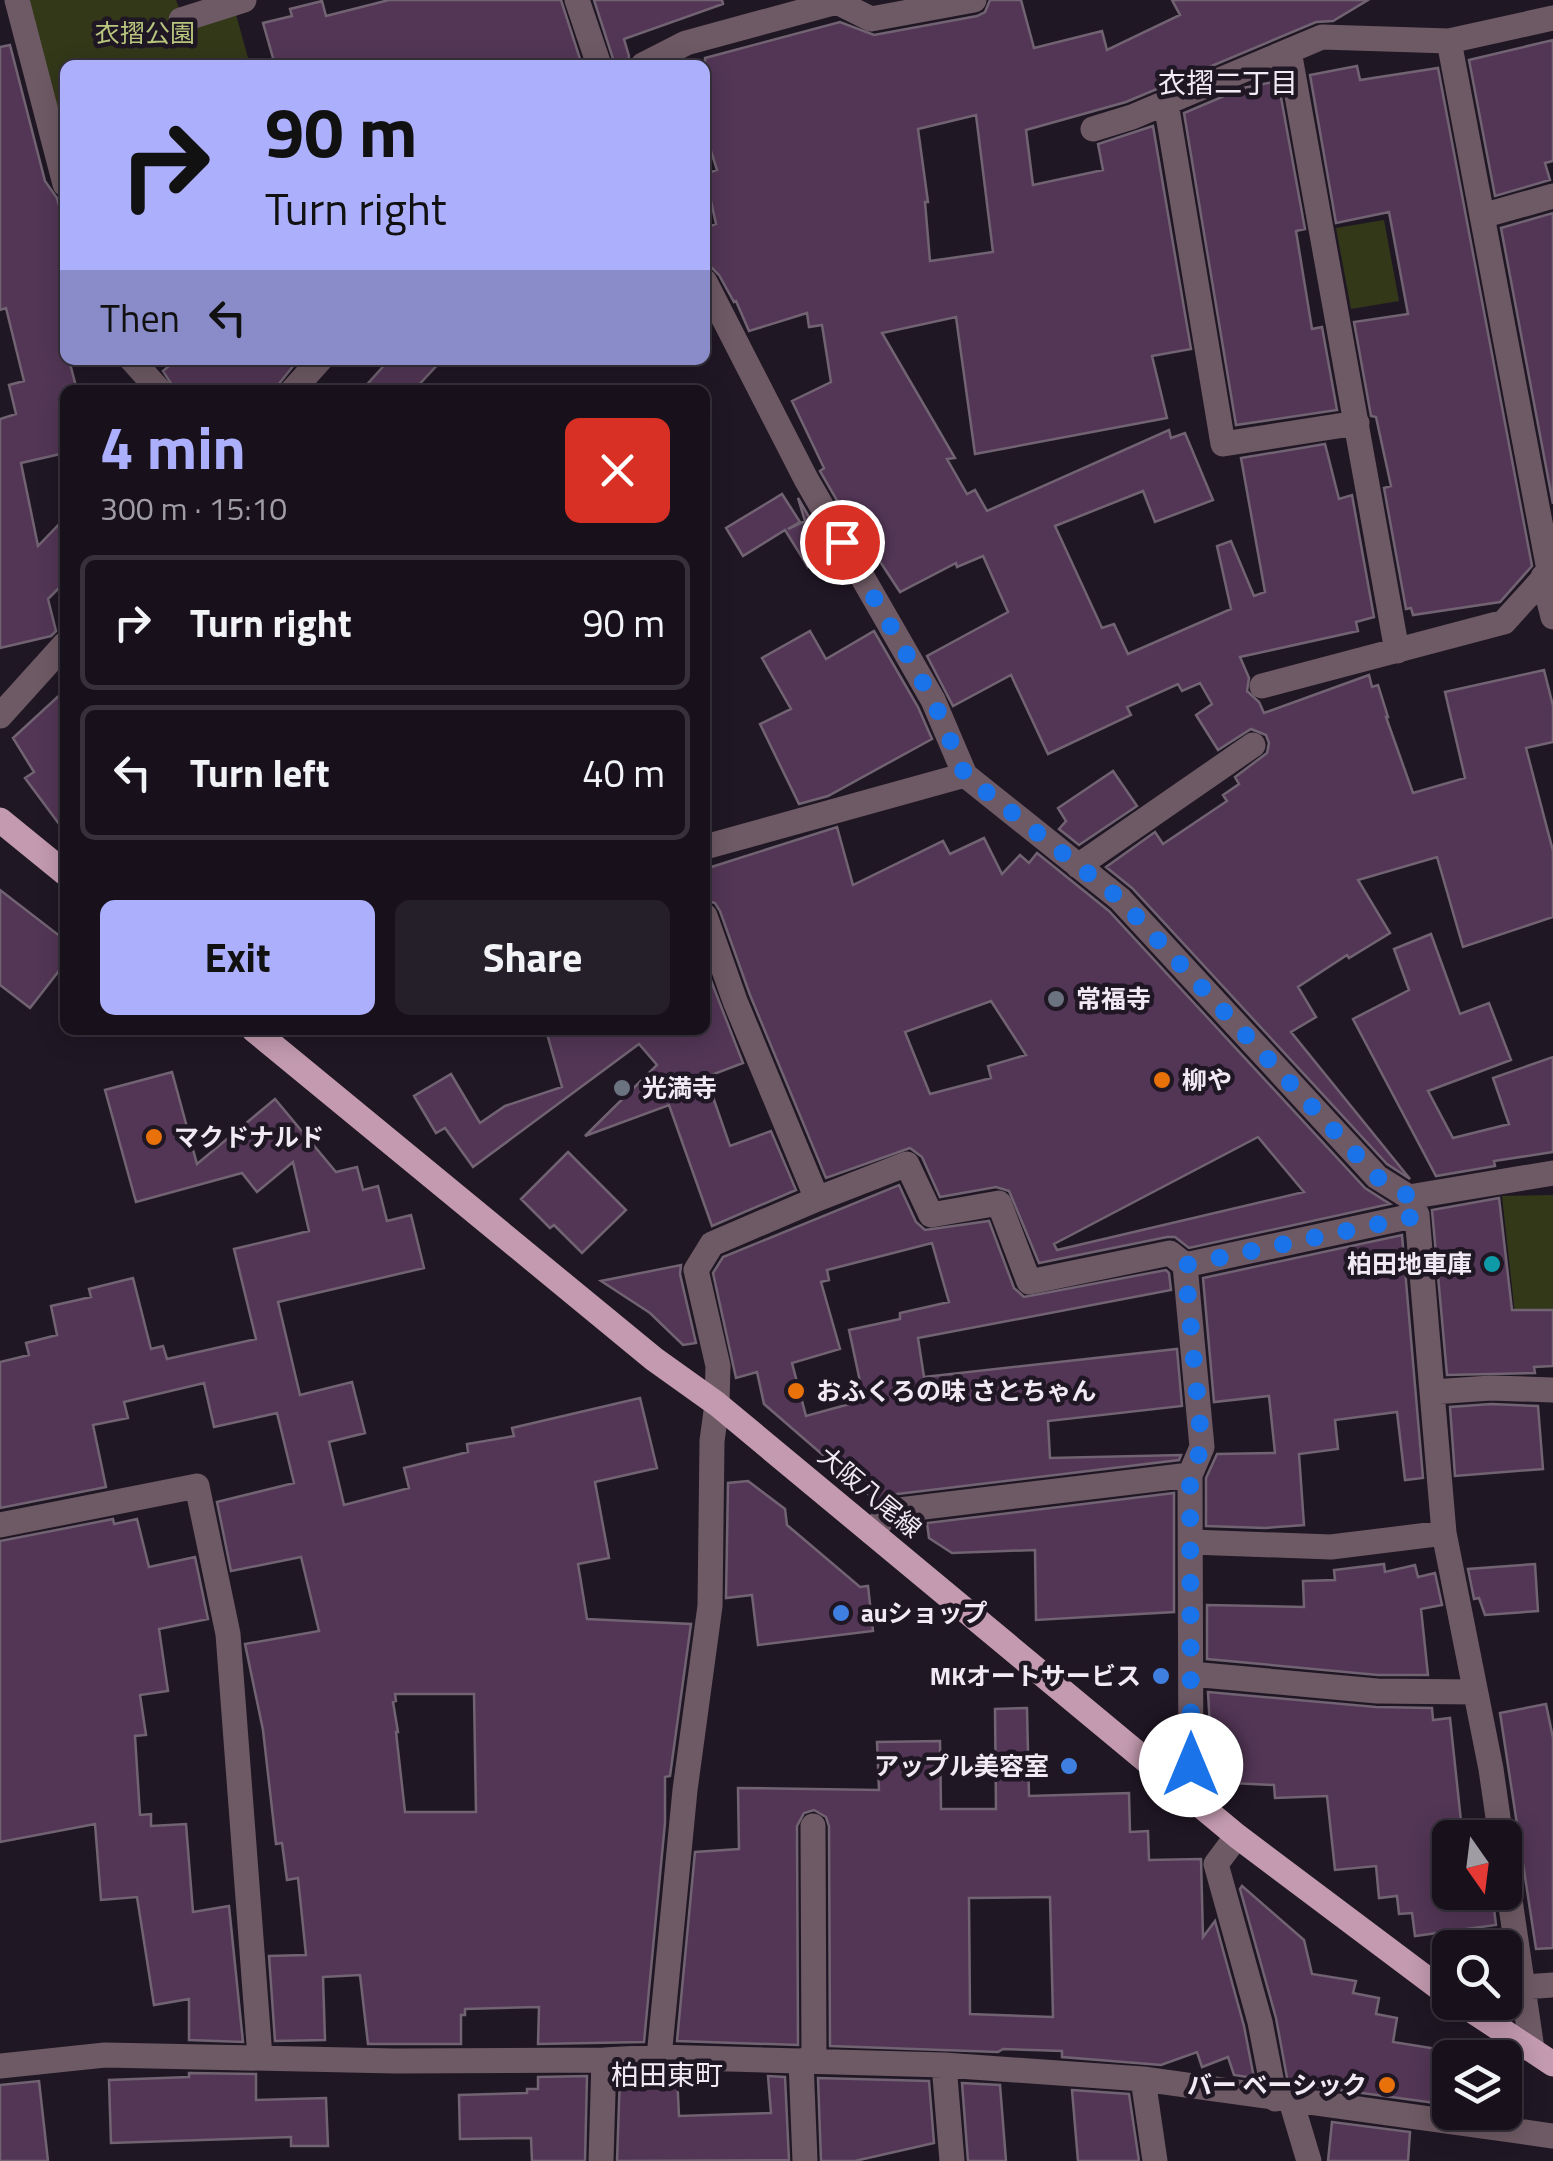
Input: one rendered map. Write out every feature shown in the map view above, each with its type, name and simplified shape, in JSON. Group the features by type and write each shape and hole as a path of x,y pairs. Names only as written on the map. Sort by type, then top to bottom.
{"main road":[{"path":"0,820 60,869"},
{"name":"大阪八尾線","path":"260,1035 654,1359 717,1404 1236,1836 1432,1983"},
{"path":"1486,2020 1542,2057"}],"street":[{"path":"18,0 60,164"},
{"path":"181,20 244,0"},
{"path":"578,0 598,60"},
{"path":"653,60 686,44 836,2 871,19 974,0"},
{"path":"1093,129 1166,103 1322,36 1449,41 1553,18"},
{"path":"1449,41 1548,572 1553,617"},
{"path":"1290,51 1398,650"},
{"path":"1166,103 1223,444 1356,422"},
{"path":"1482,216 1553,196"},
{"path":"710,292 806,479 933,700 965,775 1120,899 1377,1177 1413,1206 1444,1533 1498,1820"},
{"path":"137,365 155,385"},
{"path":"298,385 316,365"},
{"path":"1262,686 1504,622 1548,572"},
{"path":"0,716 60,650"},
{"path":"1078,866 1254,745"},
{"path":"710,846 965,775"},
{"path":"710,930 735,1001 817,1198"},
{"path":"659,2057 685,1790 710,1606 712,1442 718,1366 696,1270 712,1244 907,1164 931,1215 999,1204 1029,1282 1170,1253 1185,1265 1202,1447 1190,1475 1191,1797"},
{"path":"1185,1265 1553,1173"},
{"path":"1432,1392 1492,1388 1553,1390"},
{"path":"871,1532 891,1511 1190,1475"},
{"path":"0,1524 197,1486 228,1634 260,2056"},
{"path":"1191,1542 1330,1547 1444,1533"},
{"path":"1191,1674 1377,1691 1475,1692"},
{"path":"805,2161 813,1826"},
{"path":"1236,1836 1216,1864 1283,2100 1309,2161"},
{"path":"1542,2057 1522,1987 1553,1985"},
{"path":"0,2066 105,2055 604,2060 659,2057 944,2065 1143,2080 1553,2136"},
{"path":"601,2161 604,2060"},
{"path":"944,2065 952,2161"},
{"path":"1143,2080 1156,2161"}],"green space":[{"name":"衣摺公園","path":"26,0 176,0 179,8 232,0 249,60 60,60 60,119"},
{"path":"1384,220 1399,301 1351,309 1336,228"},
{"path":"1553,1195 1553,1332 1517,1332 1502,1196"}],"building":[{"path":"389,0 561,0 580,60 274,60 263,23 292,16 290,9 322,1 326,16"},
{"path":"594,0 722,0 723,4 624,39 628,60 613,60"},
{"path":"990,0 1021,0 1034,48 1102,31 1107,50 1180,15 1172,0 1368,0 1333,21 1316,22 1126,102 1026,130 1033,185 1103,170 1098,144 1153,126 1191,349 1152,356 1167,418 975,454 956,317 882,333 955,458 947,459 967,494 975,490 987,511 1169,430 1171,438 1185,433 1213,500 1155,522 1143,491 1055,526 1102,628 1114,624 1128,654 1231,609 1217,546 1231,541 1254,596 1265,592 1241,458 1325,444 1339,499 1352,495 1374,617 1356,622 1358,631 1240,657 1249,678 1247,691 1264,713 1369,675 1372,687 1378,685 1413,793 1465,778 1445,692 1544,670 1553,706 1553,742 1526,748 1553,851 1553,917 1463,947 1437,857 1358,880 1390,933 1298,987 1316,1017 1291,1032 1410,1179 1387,1164 1132,888 1106,867 1155,832 1163,844 1227,801 1223,795 1239,784 1235,777 1267,753 1266,735 1251,729 1218,750 1196,715 1212,704 1200,683 1182,691 1178,684 1127,707 1131,715 1048,754 1011,675 953,706 927,656 1008,612 983,556 957,567 956,563 900,592 862,534 858,537 820,471 824,468 792,401 831,382 822,325 809,327 807,313 749,331 736,301 711,267 710,226 716,224 710,172 717,170 710,148 710,60 705,58 840,22 874,35 985,12","holes":["976,115 993,252 930,261 928,202 918,129"]},
{"path":"1553,40 1553,161 1545,163 1550,180 1495,196 1469,60"},
{"path":"10,45 45,181 60,210 60,365 70,365 76,385 60,385 60,454 21,463 38,546 60,523 60,587 48,599 56,631 51,636 0,648 0,419 16,414 9,385 24,381 6,308 0,310 0,47"},
{"path":"1357,66 1360,80 1438,68 1532,566 1500,602 1413,615 1411,608 1406,609 1384,488 1391,486 1376,417 1371,416 1354,322 1408,314 1389,212 1336,223 1310,75"},
{"path":"1278,81 1305,229 1296,231 1312,329 1322,327 1337,410 1236,425 1184,113 1243,88"},
{"path":"1553,213 1553,504 1501,228"},
{"path":"170,365 294,365 278,385 172,385 163,371"},
{"path":"384,365 437,365 419,385 366,385"},
{"path":"782,494 800,522 788,529 805,521 798,498 830,553 808,567 785,530 743,556 726,528"},
{"path":"810,631 826,659 874,631 932,739 828,796 799,804 760,724 791,709 762,658"},
{"path":"60,695 60,825 25,778 34,772 13,738"},
{"path":"1113,771 1137,806 1079,845 1059,829 1066,821 1058,808"},
{"path":"837,827 853,885 943,841 950,854 984,838 1002,874 1020,855 1029,863 1037,853 1109,911 1365,1188 1390,1204 1189,1248 1175,1237 1167,1237 1039,1263 1009,1191 996,1187 940,1197 922,1157 910,1148 826,1178 715,903 710,902 710,867","holes":["991,1001 1026,1055 988,1066 991,1078 930,1094 905,1032","1258,1137 1304,1192 1057,1250 1054,1244"]},
{"path":"0,890 60,936 60,969 30,1008 0,985"},
{"path":"1431,934 1460,1014 1489,1003 1511,1060 1428,1091 1453,1138 1509,1124 1493,1078 1553,1057 1553,1152 1494,1161 1495,1166 1436,1176 1353,1019 1409,990 1394,949"},
{"path":"710,978 743,1063 706,1077 730,1146 771,1131 796,1190 712,1226 669,1105 585,1136 657,1065 639,1044 473,1167 445,1128 436,1133 414,1096 451,1074 480,1123 505,1106 562,1087 547,1035 710,1035"},
{"path":"172,1072 197,1164 275,1099 336,1172 357,1167 363,1190 378,1186 387,1221 411,1215 424,1268 278,1302 300,1395 352,1382 365,1433 329,1442 344,1505 409,1488 404,1468 468,1452 467,1444 514,1436 512,1428 640,1398 657,1468 595,1482 609,1558 578,1564 587,1619 691,1624 670,1776 665,1777 665,1823 644,2042 538,2044 539,2007 465,2009 465,2015 461,2015 461,2044 368,2044 360,1975 323,1977 325,2040 275,2041 269,1956 306,1955 298,1878 287,1880 282,1843 276,1844 263,1730 245,1644 319,1631 301,1557 231,1571 217,1502 294,1483 277,1413 214,1427 204,1383 124,1402 128,1418 93,1425 106,1487 0,1508 0,1362 29,1355 26,1343 57,1335 51,1306 91,1297 89,1289 133,1278 151,1349 163,1346 167,1359 256,1339 234,1249 309,1231 293,1162 257,1192 242,1173 136,1202 105,1090","holes":["395,1694 474,1694 476,1812 405,1812"]},
{"path":"568,1152 626,1210 582,1253 521,1199"},
{"path":"899,1185 916,1222 925,1230 989,1221 1014,1288 1024,1297 1166,1270 1171,1290 918,1338 924,1377 1177,1349 1182,1406 1048,1421 1050,1458 1181,1455 1179,1460 889,1495 877,1502 764,1404 757,1372 736,1378 713,1273 723,1257","holes":["932,1243 949,1302 900,1313 900,1319 849,1330 864,1400 806,1416 792,1363 840,1349 821,1282 829,1280 827,1270"]},
{"path":"1499,1198 1512,1310 1553,1310 1553,1366 1534,1367 1535,1373 1447,1375 1432,1210"},
{"path":"1402,1235 1423,1478 1405,1480 1397,1412 1335,1420 1338,1449 1299,1454 1304,1525 1206,1526 1206,1478 1217,1454 1275,1453 1269,1396 1214,1402 1203,1278"},
{"path":"681,1265 696,1343 683,1345 650,1313 601,1281"},
{"path":"1538,1406 1543,1469 1455,1476 1450,1407"},
{"path":"748,1481 785,1509 787,1525 860,1587 868,1586 873,1631 758,1645 752,1595 726,1598 728,1483"},
{"path":"1174,1493 1174,1612 1036,1620 1035,1550 952,1553 929,1538 927,1523"},
{"path":"113,1519 114,1524 137,1519 149,1567 195,1557 208,1619 159,1629 168,1691 140,1695 146,1735 135,1736 140,1815 151,1814 151,1826 186,1824 193,1912 229,1906 243,2042 189,2040 189,1999 154,2005 137,1897 101,1900 95,1824 0,1842 0,1541"},
{"path":"1384,1564 1385,1572 1415,1565 1418,1577 1435,1573 1442,1605 1421,1609 1428,1675 1378,1675 1207,1659 1207,1605 1304,1607 1303,1581 1335,1580 1334,1570"},
{"path":"1535,1564 1538,1611 1485,1615 1479,1598 1474,1599 1468,1569"},
{"path":"1208,1692 1432,1708 1433,1720 1450,1718 1461,1820 1432,1820 1432,1910 1494,1910 1496,1925 1432,1930 1432,1934 1415,1936 1412,1913 1399,1914 1397,1896 1379,1898 1376,1866 1335,1870 1327,1796 1275,1798 1274,1785 1232,1783 1232,1763 1212,1765"},
{"path":"1546,1704 1553,1738 1553,1948 1536,1949 1522,1857 1522,1820 1516,1820 1500,1713"},
{"path":"1027,1708 1029,1796 1129,1793 1130,1832 1148,1831 1149,1860 1201,1859 1203,1937 1215,1921 1254,2078 1234,2075 1228,2057 1202,2067 1197,2052 1161,2065 1062,2057 1062,2051 830,2046 829,1826 826,1817 814,1810 804,1813 797,1826 798,2045 677,2041 695,1852 739,1849 738,1788 879,1790 877,1742 940,1741 941,1809 996,1809 995,1709","holes":["1050,1897 1053,2017 970,2014 969,1898"]},
{"path":"1242,1886 1304,1940 1312,1974 1356,1981 1353,1993 1379,1998 1376,2014 1397,2018 1393,2042 1432,2048 1432,2103 1288,2083 1276,2018"},
{"path":"189,2073 256,2074 256,2100 326,2098 328,2146 291,2146 291,2137 111,2143 109,2080 189,2077"},
{"path":"677,2074 679,2116 771,2113 768,2076 785,2077 789,2160 617,2161 620,2075"},
{"path":"587,2076 585,2161 532,2161 531,2138 460,2139 459,2095 527,2093 527,2089 538,2089 538,2077"},
{"path":"818,2078 929,2081 934,2143 855,2161 821,2161"},
{"path":"39,2081 48,2161 0,2161 0,2085"},
{"path":"962,2083 1000,2085 1006,2161 968,2161"},
{"path":"1072,2090 1129,2094 1139,2161 1078,2161"},
{"path":"1332,2122 1410,2132 1408,2161 1328,2161"}],"place":[{"name":"常福寺","path":"1056,999"},
{"name":"柳や","path":"1162,1080"},
{"name":"光満寺","path":"622,1088"},
{"name":"マクドナルド","path":"154,1137"},
{"name":"柏田地車庫","path":"1492,1264"},
{"name":"おふくろの味 さとちゃん","path":"796,1391"},
{"name":"auショップ","path":"841,1613"},
{"name":"MKオートサービス","path":"1161,1676"},
{"name":"アップル美容室","path":"1069,1766"},
{"name":"バー ベーシック","path":"1387,2085"}],"district":[{"name":"衣摺二丁目","path":"1228,83"},
{"name":"柏田東町","path":"667,2075"}],"route":[{"path":"842,542 933,700 965,775 1120,899 1377,1177 1410,1197 1417,1216 1185,1265 1202,1447 1190,1475 1191,1765"}]}
